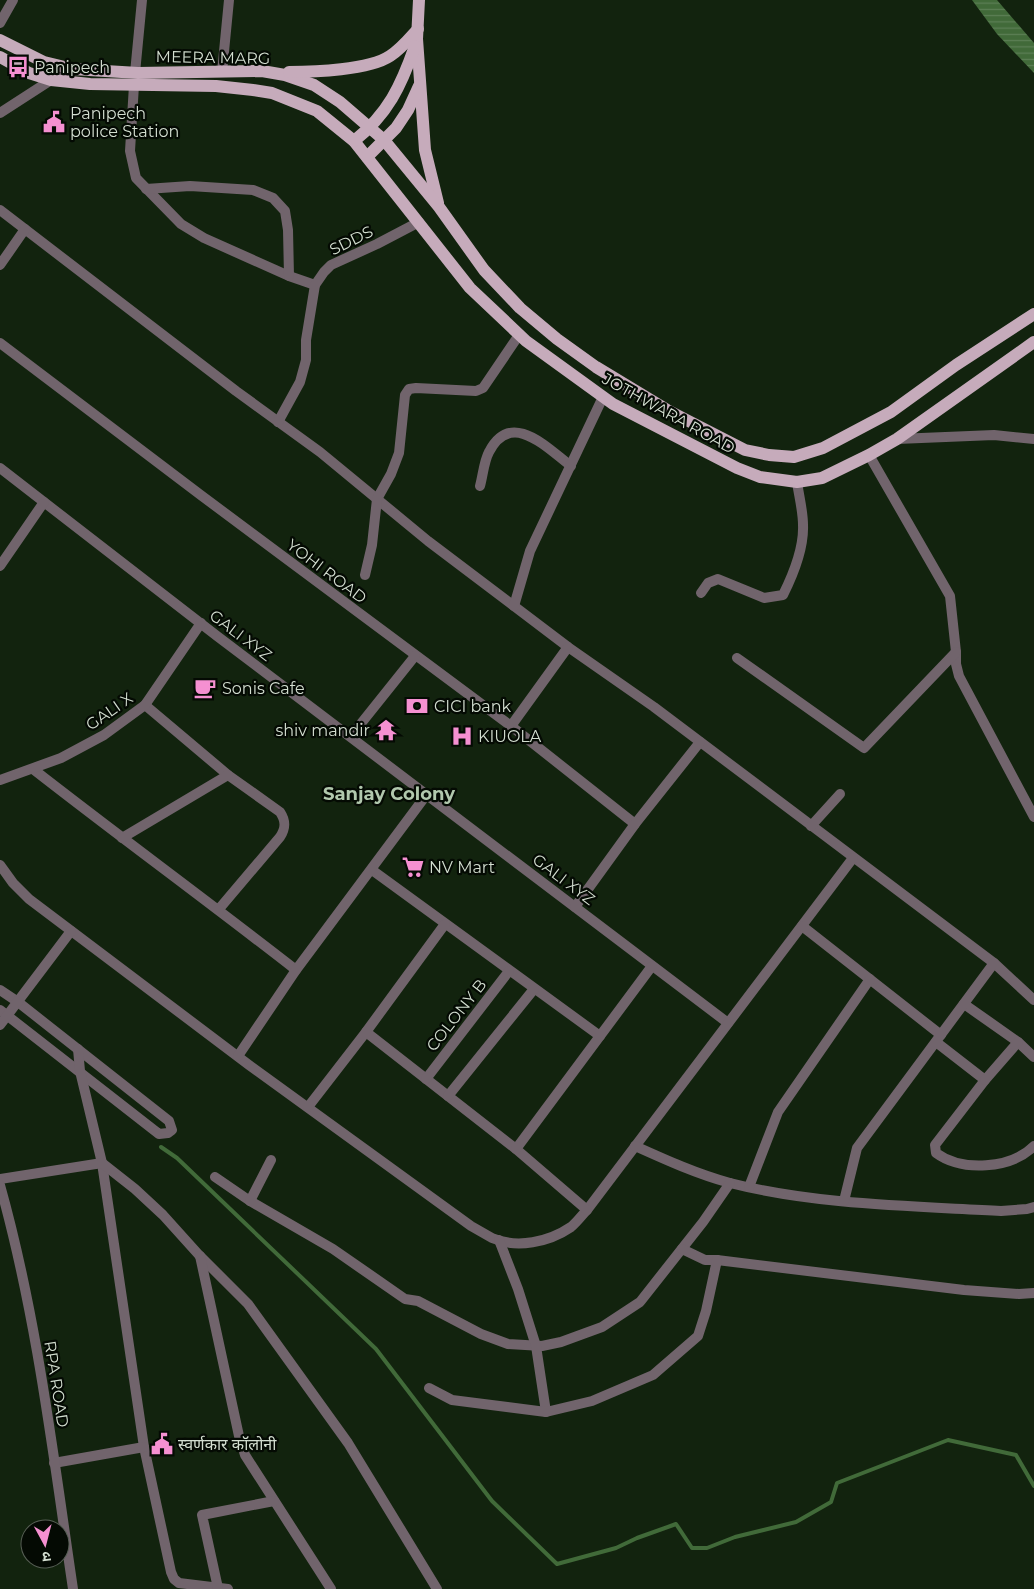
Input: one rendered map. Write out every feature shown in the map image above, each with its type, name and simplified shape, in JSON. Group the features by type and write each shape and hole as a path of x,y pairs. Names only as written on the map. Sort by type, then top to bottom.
{"main road":[{"path":"419,0 418,34 425,150 439,207"},
{"path":"271,73 307,72 368,64 388,58 418,34"},
{"path":"354,140 371,127 398,90 418,34"},
{"name":"MEERA MARG","path":"0,40 44,62 73,69 135,79 272,92 317,111 354,140"},
{"name":"MEERA MARG","path":"0,57 29,73 51,80 90,84 222,72 262,71 285,75 314,85 340,102 371,127 439,207"},
{"path":"367,156 396,128 408,110 420,84"},
{"name":"JOTHWARA ROAD","path":"354,140 470,288 519,334 603,397 737,468 760,476 797,482 822,478 897,439 1034,342"},
{"name":"JOTHWARA ROAD","path":"439,207 484,270 520,308 557,339 596,367 667,410 745,450 769,455 794,456 823,448 856,432 891,412 956,365 1034,314"}],"street":[{"path":"0,23 12,0"},
{"path":"142,0 130,151 136,178 181,224 204,238 289,276 315,285"},
{"path":"222,72 229,0"},
{"path":"0,113 51,80 73,69"},
{"path":"146,189 190,186 254,190 273,198 285,211 288,230 289,276"},
{"path":"0,210 320,452 428,541 568,647 700,742 994,964 1034,1000"},
{"name":"SDDS","path":"278,422 300,382 306,360 306,340 315,285 324,272 331,265 419,222"},
{"path":"0,265 25,230"},
{"path":"365,575 372,545 377,499 391,474 399,454 405,395 409,389 416,388 476,392 483,388 519,334"},
{"name":"YOHI ROAD","path":"0,342 415,656 511,726 635,824"},
{"path":"514,606 530,551 603,397"},
{"path":"480,486 488,453 497,440 508,433 523,433 533,436 571,466"},
{"path":"897,439 994,435 1034,439"},
{"path":"869,455 950,596 956,664 959,676 1034,817"},
{"name":"GALI XYZ","path":"0,468 728,1023"},
{"path":"701,593 708,583 718,578 764,598 783,596 789,583 802,540 804,522 797,482"},
{"path":"0,566 44,502"},
{"name":"GALI X","path":"0,780 61,758 104,735 144,704 201,623"},
{"path":"511,726 568,647"},
{"path":"737,658 864,748 956,652"},
{"path":"351,736 415,656"},
{"path":"144,704 228,775 280,812 285,820 284,830 280,837 219,909"},
{"path":"575,907 635,824 700,742"},
{"path":"33,769 122,838 219,909 296,970"},
{"path":"122,838 228,775"},
{"path":"238,1056 296,970 427,794"},
{"path":"812,826 840,794"},
{"path":"0,865 13,883 29,899 238,1056 472,1226 509,1243 530,1243 546,1239 570,1227 588,1210 853,858"},
{"path":"372,870 600,1036"},
{"path":"308,1107 445,924"},
{"path":"802,926 870,979 985,1080"},
{"path":"0,1025 4,1012 18,1002 71,931"},
{"path":"844,1201 857,1148 994,964"},
{"path":"516,1150 652,966"},
{"name":"COLONY B","path":"426,1078 509,971"},
{"path":"749,1187 778,1112 870,979"},
{"path":"448,1096 534,989"},
{"path":"0,990 18,1002 169,1122 172,1130 164,1135 159,1134 4,1012"},
{"path":"964,1004 1018,1042 1034,1057"},
{"path":"366,1032 516,1150 588,1210"},
{"path":"1018,1042 985,1080 936,1145 936,1153 944,1160 976,1166 1011,1160 1027,1153 1034,1146"},
{"path":"78,1049 80,1071 102,1163 144,1447 174,1579 179,1583 223,1588 202,1515 274,1501"},
{"path":"635,1146 689,1170 730,1183 829,1200 1001,1211 1034,1207"},
{"path":"250,1201 271,1160"},
{"path":"0,1179 102,1163 135,1189 163,1215 199,1255 248,1304 348,1443 437,1589"},
{"path":"215,1177 250,1201 333,1249 405,1299 418,1301 482,1334 508,1344 536,1346 561,1342 602,1327 640,1302 682,1249 730,1183"},
{"name":"RPA ROAD","path":"0,1185 14,1236 40,1366 73,1589"},
{"path":"499,1240 518,1289 536,1346 546,1412"},
{"path":"682,1249 705,1260 964,1290 1019,1294 1034,1292"},
{"path":"199,1255 238,1436 245,1455 331,1589"},
{"path":"429,1388 452,1400 546,1412 592,1401 653,1375 698,1336 706,1311 717,1260"},
{"path":"54,1463 144,1447"}],"shaded area":[{"path":"972,0 997,0 1034,43 1034,73 997,34"}],"waterway":[{"path":"161,1147 177,1158 376,1349 492,1501 557,1564 616,1548 676,1524 692,1548 707,1548 735,1537 796,1522 831,1502 837,1483 948,1440 1016,1455 1034,1486"}],"place":[{"name":"Panipech","path":"18,67"},
{"name":"Panipech police Station","path":"54,122"},
{"name":"Sonis Cafe","path":"205,688"},
{"name":"CICI bank","path":"417,706"},
{"name":"shiv mandir","path":"386,730"},
{"name":"KIUOLA","path":"462,736"},
{"name":"NV Mart","path":"413,867"},
{"name":"स्वर्णकार कॉलोनी","path":"162,1444"}],"district":[{"name":"Sanjay Colony","path":"389,794"}]}
